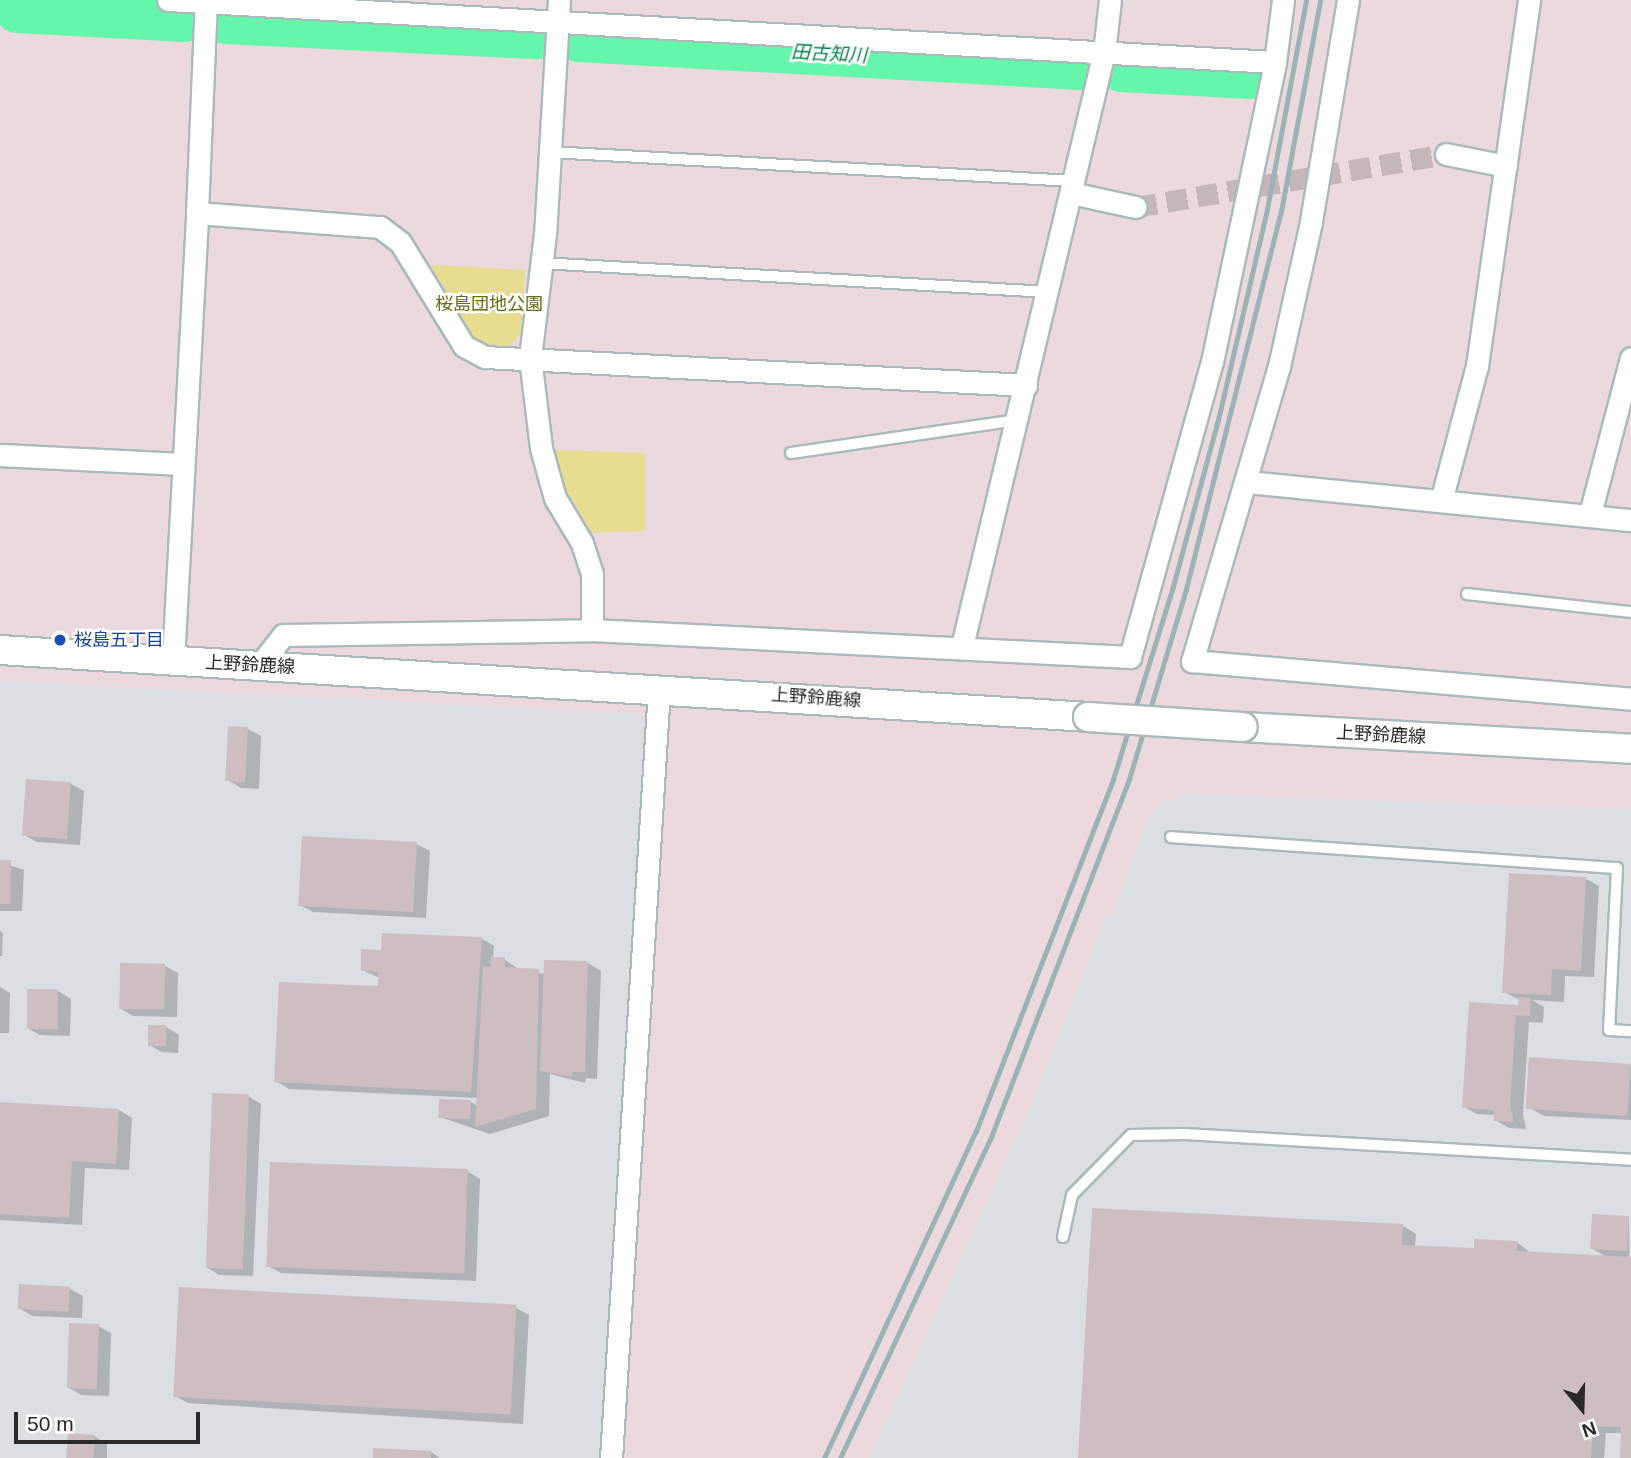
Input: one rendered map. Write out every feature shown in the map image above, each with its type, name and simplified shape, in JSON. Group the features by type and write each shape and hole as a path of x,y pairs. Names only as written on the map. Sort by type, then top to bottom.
{"main road":[{"name":"上野鈴鹿線","path":"0,650 1631,749"}],"street":[{"path":"168,0 1276,62"},
{"path":"559,0 550,152 530,358 541,448 555,498 582,543 592,573 592,630"},
{"path":"962,646 1104,52 1110,0"},
{"path":"258,666 283,635 592,630 962,646 1130,657 1212,362 1276,62 1283,0"},
{"path":"1348,0 1311,222 1248,482 1192,661 1631,698"},
{"path":"1441,501 1476,366 1529,0"},
{"path":"173,661 206,2"},
{"path":"1446,154 1506,166"},
{"path":"1072,187 1136,207"},
{"path":"197,214 380,227 400,242 464,346 485,357 1026,385"},
{"path":"1590,514 1631,358"},
{"path":"0,455 182,464"},
{"path":"1248,482 1631,520"},
{"path":"611,1458 659,688"}],"lane":[{"path":"550,152 1072,187"},
{"path":"541,263 1048,292"},
{"path":"790,453 1018,420"},
{"path":"1467,594 1631,612"},
{"path":"1171,837 1617,868 1609,1030 1631,1031"},
{"path":"1063,1237 1072,1195 1131,1135 1631,1160"}],"shaded area":[{"path":"0,681 637,714 643,719 646,742 600,1458 0,1458"},
{"path":"1178,794 1631,809 1631,1458 870,1458 1037,1093 1107,914 1113,915 1148,817 1165,800 1177,801"}],"green space":[{"name":"桜島団地公園","path":"431,265 525,270 521,333 510,346 484,344 466,333"},
{"path":"555,450 645,453 645,531 588,533 565,488"}],"building":[{"path":"228,726 248,727 245,782 225,781"},
{"path":"26,779 71,782 67,839 22,836"},
{"path":"302,836 417,842 413,912 298,906"},
{"path":"0,860 11,860 11,904 0,904"},
{"path":"1509,873 1586,877 1581,971 1552,969 1551,995 1502,993"},
{"path":"382,933 482,937 471,1092 274,1082 279,982 378,986 378,972 361,971 361,949 381,950"},
{"path":"491,957 505,957 505,967 539,969 536,1109 475,1127 483,966 490,967"},
{"path":"544,960 588,961 585,1072 573,1072 572,1077 540,1071"},
{"path":"120,963 165,964 164,1010 119,1009"},
{"path":"27,989 58,989 58,1029 27,1029"},
{"path":"1519,997 1531,998 1530,1016 1516,1015 1510,1105 1514,1122 1494,1121 1494,1110 1462,1108 1469,1002 1518,1005"},
{"path":"148,1025 166,1025 166,1046 148,1046"},
{"path":"1529,1057 1631,1064 1627,1116 1525,1109"},
{"path":"212,1093 249,1094 243,1269 206,1268"},
{"path":"439,1099 471,1100 470,1119 438,1118"},
{"path":"0,1102 119,1109 116,1164 72,1161 69,1218 0,1214"},
{"path":"270,1162 468,1169 464,1274 266,1267"},
{"path":"1092,1208 1403,1224 1402,1245 1474,1248 1474,1239 1518,1241 1517,1251 1631,1257 1631,1458 1620,1458 1621,1427 1593,1426 1591,1458 1078,1458"},
{"path":"1592,1214 1629,1216 1627,1251 1590,1249"},
{"path":"19,1284 70,1287 69,1312 18,1309"},
{"path":"179,1287 517,1305 511,1415 173,1397"},
{"path":"69,1323 99,1324 97,1389 67,1388"},
{"path":"68,1433 95,1435 93,1458 66,1458"},
{"path":"373,1448 431,1451 431,1458 373,1458"}],"waterway":[{"name":"田古知川","path":"17,11 185,20"},
{"name":"田古知川","path":"226,22 537,37"},
{"name":"田古知川","path":"578,40 1080,68"},
{"name":"田古知川","path":"1121,70 1251,77"}],"tunnel":[{"path":"1136,207 1446,154"}],"railway":[{"path":"824,1458 976,1131 1113,779 1172,590 1218,420 1267,209 1306,0"},
{"path":"840,1458 991,1137 1129,779 1186,589 1282,206 1320,0"}],"place":[{"name":"桜島五丁目","path":"60,640"}]}
